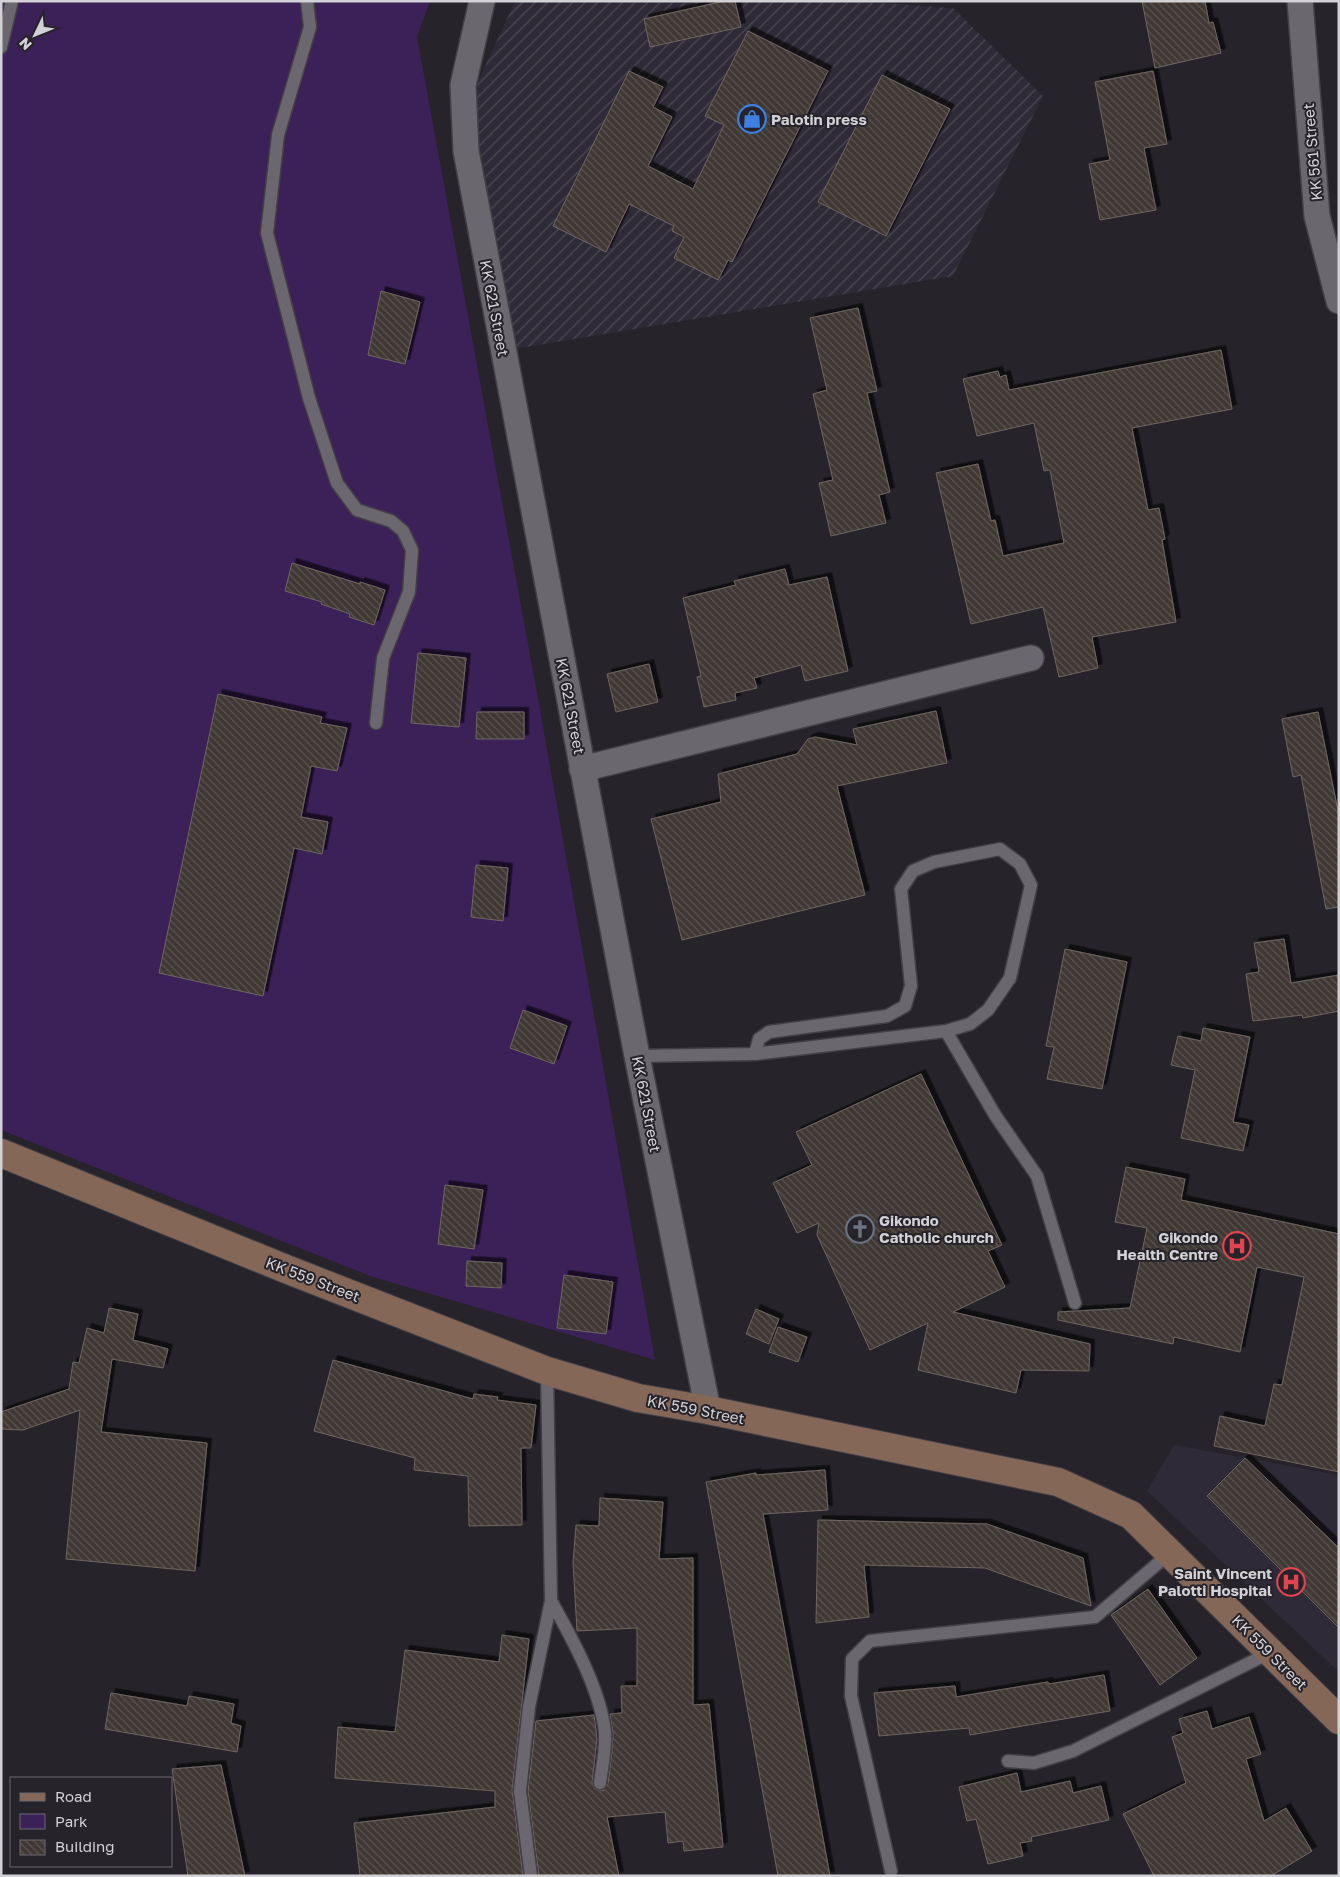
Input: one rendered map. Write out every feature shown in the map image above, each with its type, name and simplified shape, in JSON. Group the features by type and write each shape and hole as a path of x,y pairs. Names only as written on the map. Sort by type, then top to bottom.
{"main road":[{"name":"KK 559 Street","path":"1,1153 286,1269 547,1370 638,1398 708,1410 1058,1482 1131,1515 1339,1720"}],"street":[{"name":"KK 621 Street","path":"482,1 463,84 466,151 637,1056 708,1410"},
{"name":"KK 561 Street","path":"1300,1 1317,216 1339,301"},
{"path":"582,769 1032,658"}],"lane":[{"path":"1,47 12,1"},
{"path":"308,1 310,27 278,135 267,233 309,398 336,483 357,510 391,521 403,530 412,550 409,592 382,658 376,723"},
{"path":"637,1056 755,1054 946,1031 970,1024 988,1010 1010,978 1031,885 1020,864 1000,849 934,862 913,871 901,889 911,986 905,1006 887,1016 769,1032 759,1039 755,1054"},
{"path":"946,1031 995,1115 1037,1176 1075,1303"},
{"path":"531,1876 520,1790 529,1707 551,1601 547,1370"},
{"path":"891,1871 851,1696 852,1659 870,1641 1095,1617 1170,1553"},
{"path":"551,1601 573,1640 599,1704 605,1734 600,1783"},
{"path":"1008,1761 1034,1763 1072,1751 1271,1652"}],"shaded area":[{"path":"515,1 855,1 953,8 1043,96 953,276 514,349 465,110"},
{"name":"Saint Vincent Palotti Hospital","path":"1174,1445 1339,1475 1339,1672 1147,1491"}],"green space":[{"path":"1,1 430,1 417,37 539,704 655,1360 373,1277 1,1130"}],"building":[{"path":"725,1 735,1 741,27 650,47 644,19"},
{"path":"1142,1 1205,1 1209,23 1213,22 1221,53 1155,68"},
{"path":"748,31 828,71 732,262 728,260 718,280 674,258 684,237 672,231 674,226 629,204 606,252 553,226 629,71 663,87 653,107 672,117 648,166 693,189 724,125 705,116"},
{"path":"1153,71 1167,144 1144,148 1156,210 1100,220 1089,164 1110,160 1095,82"},
{"path":"882,75 950,109 886,236 818,202"},
{"path":"381,291 420,302 405,364 368,355"},
{"path":"858,308 877,391 867,393 890,492 879,495 886,523 831,536 819,483 833,480 813,394 827,390 810,318"},
{"path":"1221,350 1232,409 1132,428 1148,510 1159,508 1165,539 1162,540 1176,622 1092,637 1098,668 1059,677 1043,607 971,624 936,473 978,464 991,521 995,520 1003,556 1064,543 1050,470 1044,471 1034,423 977,436 963,379 998,371 1000,377 1006,375 1009,390"},
{"path":"292,563 385,590 374,625 349,617 350,614 321,604 322,602 285,591"},
{"path":"785,569 789,585 827,577 848,671 805,681 801,665 754,678 757,688 735,693 736,700 704,707 697,677 701,676 683,598 736,585 734,581"},
{"path":"418,653 466,658 459,727 411,723"},
{"path":"649,664 658,702 616,712 607,674"},
{"path":"218,694 322,717 320,723 347,728 337,771 311,766 301,817 328,822 322,854 294,848 263,996 159,973"},
{"path":"936,711 947,763 837,786 865,895 682,940 651,819 721,802 718,774 797,754 808,739 815,737 857,745 853,729"},
{"path":"477,712 524,712 524,739 476,739"},
{"path":"1318,712 1339,816 1339,907 1326,909 1301,775 1293,777 1282,719"},
{"path":"476,865 508,868 503,921 471,917"},
{"path":"1284,939 1291,983 1339,975 1339,1011 1303,1018 1302,1015 1253,1021 1246,974 1259,972 1254,943"},
{"path":"1065,949 1127,962 1102,1089 1047,1079 1054,1047 1046,1046"},
{"path":"523,1010 567,1026 554,1064 510,1048"},
{"path":"1203,1028 1250,1037 1233,1122 1249,1125 1243,1151 1181,1138 1195,1070 1171,1065 1178,1036 1201,1041"},
{"path":"921,1074 1002,1245 988,1251 1005,1287 953,1312 1090,1344 1089,1371 1021,1370 1016,1393 918,1370 928,1323 870,1350 817,1235 819,1223 797,1233 773,1183 812,1165 796,1132"},
{"path":"1126,1167 1185,1179 1181,1200 1339,1234 1339,1472 1214,1446 1220,1416 1265,1426 1274,1384 1282,1385 1304,1277 1257,1267 1240,1352 1174,1337 1173,1344 1058,1320 1058,1312 1130,1308 1147,1228 1115,1222"},
{"path":"445,1185 483,1190 474,1249 438,1244"},
{"path":"467,1261 502,1263 501,1288 466,1286"},
{"path":"564,1275 613,1282 606,1334 557,1328"},
{"path":"109,1308 138,1314 133,1340 168,1349 163,1368 112,1359 101,1432 207,1443 195,1571 66,1559 80,1410 23,1430 1,1429 1,1412 69,1389 73,1362 79,1363 87,1328 104,1333"},
{"path":"756,1309 779,1319 769,1344 746,1334"},
{"path":"778,1327 807,1337 798,1362 769,1352"},
{"path":"333,1360 473,1399 474,1394 498,1397 497,1400 536,1405 531,1448 521,1448 522,1525 469,1526 468,1476 414,1470 415,1458 314,1431"},
{"path":"1245,1458 1339,1548 1339,1628 1207,1496"},
{"path":"825,1470 828,1510 763,1514 830,1876 778,1876 706,1482 756,1473 756,1475"},
{"path":"600,1498 663,1502 659,1559 693,1558 693,1705 709,1704 723,1847 684,1851 683,1841 668,1843 665,1812 607,1817 619,1876 539,1876 528,1791 536,1721 594,1715 597,1739 592,1782 595,1789 603,1791 608,1784 612,1752 613,1733 610,1714 622,1713 621,1686 637,1686 637,1628 577,1631 573,1563 576,1525 599,1526"},
{"path":"818,1520 987,1524 1083,1558 1091,1606 985,1568 864,1565 869,1617 816,1623"},
{"path":"1148,1589 1197,1658 1160,1685 1111,1615"},
{"path":"502,1635 529,1639 512,1790 523,1876 360,1876 354,1823 495,1807 495,1791 335,1778 338,1727 395,1732 405,1650 499,1662"},
{"path":"1104,1675 1110,1711 970,1735 969,1728 879,1736 874,1693 955,1686 956,1697"},
{"path":"111,1693 187,1706 189,1696 234,1704 231,1723 241,1726 237,1752 105,1729"},
{"path":"1207,1711 1212,1729 1249,1717 1261,1754 1246,1759 1264,1821 1286,1808 1312,1851 1271,1876 1154,1876 1123,1814 1186,1783 1172,1737 1183,1733 1179,1719"},
{"path":"221,1765 245,1876 188,1876 172,1769"},
{"path":"1017,1773 1021,1792 1070,1781 1073,1793 1101,1786 1109,1820 1031,1837 1032,1841 1020,1843 1023,1856 988,1864 976,1819 967,1821 959,1787"}],"place":[{"name":"Palotin press","path":"752,119"},
{"name":"Gikondo Catholic church","path":"860,1229"},
{"name":"Gikondo Health Centre","path":"1237,1246"},
{"name":"Saint Vincent Palotti Hospital","path":"1291,1582"}]}
